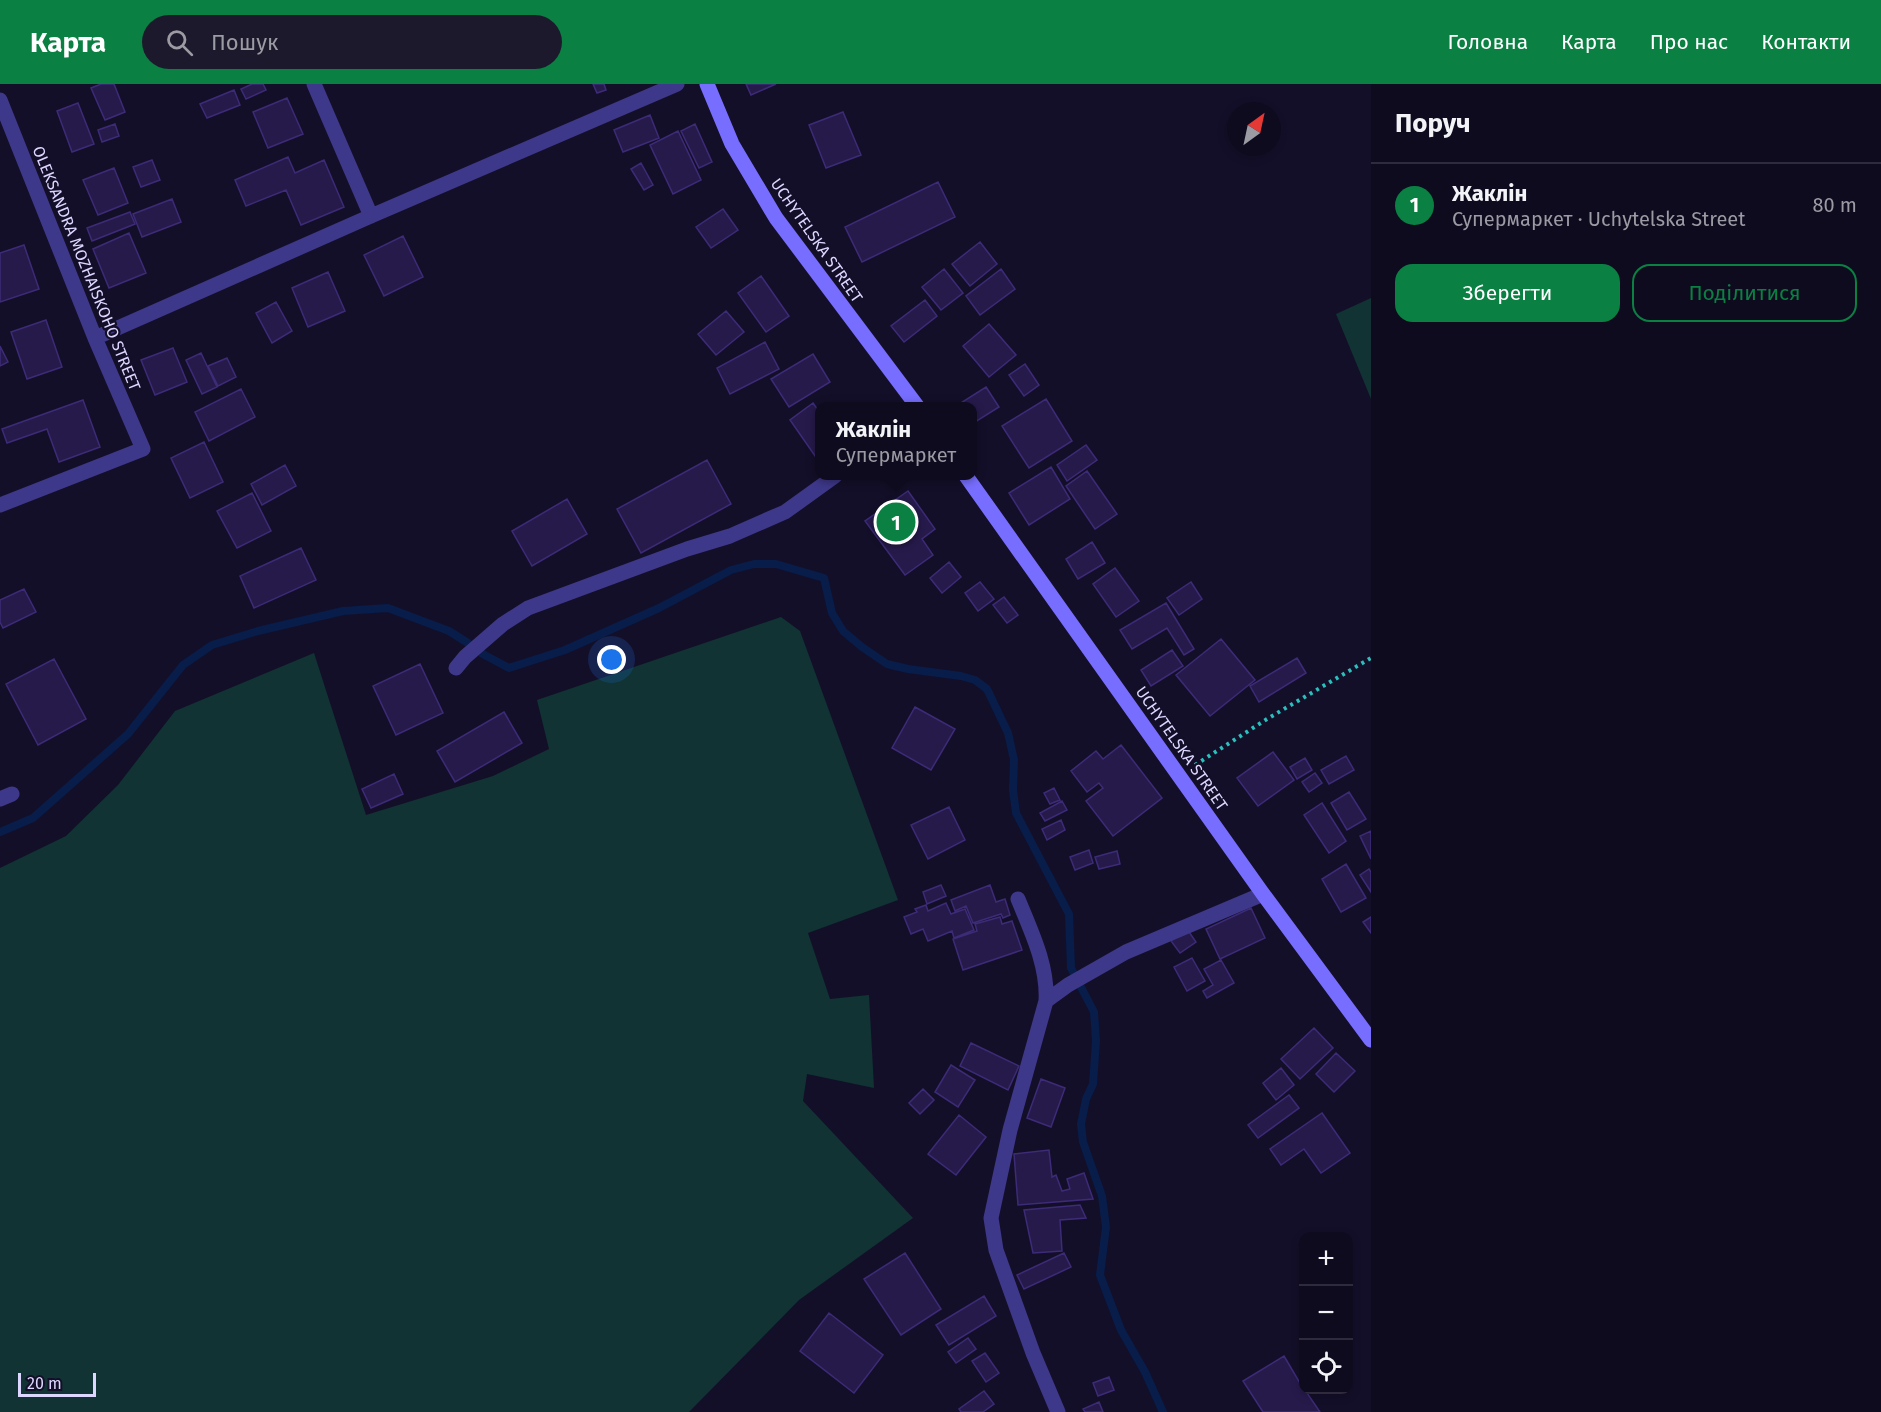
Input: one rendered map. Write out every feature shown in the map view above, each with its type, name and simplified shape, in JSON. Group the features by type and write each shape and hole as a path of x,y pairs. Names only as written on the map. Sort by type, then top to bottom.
{"main road":[{"name":"UCHYTELSKA STREET","path":"706,84 732,144 776,218 914,402"},
{"name":"UCHYTELSKA STREET","path":"969,480 1263,894 1371,1040"}],"street":[{"path":"314,84 371,216"},
{"path":"95,338 677,84"},
{"name":"OLEKSANDRA MOZHAISKOHO STREET","path":"0,100 95,338 143,449 0,505"},
{"path":"456,668 465,657 503,624 528,608 730,536 785,512 829,480"},
{"path":"1046,1000 1126,952 1263,894"},
{"path":"1018,899 1043,967 1046,1000 1010,1130 991,1218 996,1250 1033,1353 1059,1412"}],"path":[{"path":"1180,776 1267,719 1371,658"}],"green space":[{"path":"1371,298 1371,399 1336,314"},
{"path":"781,617 800,631 898,900 808,933 830,999 869,995 874,1088 807,1074 803,1101 913,1218 799,1300 689,1412 0,1412 0,868 66,836 118,785 175,711 314,653 366,815 493,776 549,749 537,700"}],"building":[{"path":"101,84 114,84 125,112 105,120 91,88"},
{"path":"252,84 263,84 266,90 246,99 241,89"},
{"path":"593,84 604,84 606,90 597,93"},
{"path":"746,84 776,84 751,95"},
{"path":"234,90 240,105 207,118 200,104"},
{"path":"287,98 303,134 268,148 253,112"},
{"path":"78,103 94,144 72,152 57,111"},
{"path":"843,112 861,155 826,168 809,125"},
{"path":"650,115 659,138 623,152 614,130"},
{"path":"115,124 119,136 102,142 98,130"},
{"path":"695,124 712,162 699,168 681,131"},
{"path":"678,131 701,180 673,194 650,145"},
{"path":"288,157 295,173 324,160 344,207 301,225 286,190 246,206 235,180"},
{"path":"152,160 160,180 141,187 133,167"},
{"path":"641,163 653,185 644,190 631,169"},
{"path":"114,168 128,203 98,215 83,180"},
{"path":"938,182 955,217 862,262 845,227"},
{"path":"172,199 181,222 142,237 133,214"},
{"path":"723,209 738,230 711,248 696,227"},
{"path":"130,212 135,224 92,241 87,228"},
{"path":"129,233 146,273 109,288 93,249"},
{"path":"403,236 423,277 384,296 364,255"},
{"path":"980,242 997,264 970,286 952,264"},
{"path":"24,245 39,289 0,302 0,253"},
{"path":"944,269 963,293 941,310 922,287"},
{"path":"1001,269 1015,289 980,315 966,296"},
{"path":"328,272 345,311 308,327 292,288"},
{"path":"761,276 789,316 766,332 738,293"},
{"path":"925,300 937,316 904,342 891,326"},
{"path":"276,302 292,331 272,343 256,313"},
{"path":"726,311 744,332 716,355 698,334"},
{"path":"46,320 62,367 27,379 11,332"},
{"path":"989,324 1016,355 989,377 963,346"},
{"path":"765,342 779,369 730,394 717,368"},
{"path":"0,346 8,362 0,366"},
{"path":"173,348 187,382 155,395 141,360"},
{"path":"201,353 217,387 202,394 186,360"},
{"path":"813,354 830,382 789,407 771,379"},
{"path":"227,358 236,377 218,386 208,366"},
{"path":"1025,364 1039,385 1024,396 1009,375"},
{"path":"986,387 999,407 977,421 977,402 962,402"},
{"path":"241,389 255,417 209,441 195,412"},
{"path":"1046,399 1072,441 1029,468 1002,426"},
{"path":"83,400 100,447 59,462 47,429 7,443 2,429"},
{"path":"813,403 815,406 815,456 790,420"},
{"path":"204,442 223,482 190,498 171,458"},
{"path":"1086,445 1097,460 1067,481 1057,465"},
{"path":"707,460 731,504 641,553 617,509"},
{"path":"285,465 296,486 262,505 251,484"},
{"path":"1051,467 1070,499 1029,525 1009,493"},
{"path":"1087,471 1117,514 1095,529 1066,486"},
{"path":"908,491 935,529 922,539 933,555 905,575 865,521"},
{"path":"252,493 271,531 237,548 217,511"},
{"path":"567,499 587,534 532,566 512,531"},
{"path":"1092,542 1105,563 1078,579 1066,559"},
{"path":"301,548 316,580 254,608 240,576"},
{"path":"949,562 961,577 942,593 930,578"},
{"path":"1115,568 1139,601 1116,617 1093,584"},
{"path":"980,582 994,599 978,611 965,593"},
{"path":"1191,582 1202,599 1179,615 1167,598"},
{"path":"24,589 36,612 3,628 0,622 0,600"},
{"path":"1004,597 1018,615 1007,623 993,605"},
{"path":"1166,603 1194,649 1184,655 1167,628 1132,649 1120,630"},
{"path":"1221,639 1255,680 1210,716 1176,675"},
{"path":"1172,650 1183,666 1151,686 1141,670"},
{"path":"1297,658 1306,673 1259,702 1250,686"},
{"path":"54,659 86,719 38,745 6,684"},
{"path":"420,664 443,713 396,735 373,686"},
{"path":"915,707 955,729 931,770 892,748"},
{"path":"504,712 522,743 455,782 437,751"},
{"path":"1121,745 1162,798 1113,836 1086,801 1103,788 1099,783 1087,792 1071,771 1096,751 1103,759"},
{"path":"1273,752 1294,780 1258,806 1237,778"},
{"path":"1346,756 1354,770 1329,784 1321,770"},
{"path":"1305,758 1312,770 1297,779 1290,767"},
{"path":"1315,773 1322,783 1309,792 1302,782"},
{"path":"394,774 403,794 371,808 362,789"},
{"path":"1054,788 1060,800 1050,804 1044,793"},
{"path":"1349,792 1366,819 1347,830 1331,803"},
{"path":"1062,801 1067,810 1045,821 1040,813"},
{"path":"1322,803 1346,841 1329,853 1304,815"},
{"path":"949,807 965,840 928,859 911,825"},
{"path":"1061,820 1065,830 1047,840 1042,829"},
{"path":"1371,831 1371,859 1360,836"},
{"path":"1089,850 1093,863 1075,870 1070,857"},
{"path":"1117,851 1120,864 1099,869 1095,857"},
{"path":"1346,864 1366,898 1341,912 1322,879"},
{"path":"1369,869 1371,872 1371,892 1360,875"},
{"path":"941,885 946,896 927,904 923,892"},
{"path":"990,885 996,902 1005,899 1010,915 1003,918 1001,914 973,923 966,906 955,911 951,900"},
{"path":"946,903 951,914 965,909 974,930 954,938 952,931 928,941 923,929 911,934 904,917 917,912 915,909 926,905 928,911"},
{"path":"1251,908 1265,938 1220,959 1206,929"},
{"path":"1000,917 1002,924 1012,921 1022,950 963,970 953,939 977,931 975,924"},
{"path":"1371,917 1371,933 1363,922"},
{"path":"1187,929 1196,942 1180,953 1171,941"},
{"path":"1192,958 1205,981 1187,991 1174,967"},
{"path":"1221,960 1234,983 1207,998 1203,991 1213,985 1204,969"},
{"path":"1314,1028 1333,1048 1300,1079 1281,1059"},
{"path":"971,1043 1019,1066 1008,1090 960,1066"},
{"path":"1336,1053 1355,1071 1334,1092 1316,1074"},
{"path":"951,1065 975,1080 958,1107 935,1092"},
{"path":"1281,1068 1294,1085 1276,1100 1263,1083"},
{"path":"1041,1079 1065,1088 1051,1127 1027,1118"},
{"path":"923,1089 934,1100 920,1114 909,1103"},
{"path":"1289,1095 1299,1108 1258,1138 1248,1125"},
{"path":"1322,1113 1350,1153 1321,1173 1304,1149 1281,1165 1270,1149"},
{"path":"959,1115 986,1137 956,1175 928,1154"},
{"path":"1049,1150 1052,1177 1056,1175 1062,1191 1070,1189 1067,1179 1084,1173 1093,1199 1018,1205 1014,1154"},
{"path":"1080,1205 1086,1218 1060,1220 1062,1251 1033,1253 1024,1210"},
{"path":"905,1253 941,1309 901,1335 864,1279"},
{"path":"1064,1253 1071,1267 1024,1289 1017,1275"},
{"path":"984,1296 996,1316 949,1345 936,1325"},
{"path":"829,1313 883,1355 854,1393 800,1351"},
{"path":"968,1338 976,1349 956,1363 948,1352"},
{"path":"985,1353 999,1373 986,1382 972,1361"},
{"path":"1284,1356 1299,1382 1299,1394 1308,1394 1320,1412 1263,1412 1243,1381"},
{"path":"1109,1377 1114,1390 1098,1396 1093,1383"},
{"path":"984,1391 994,1404 983,1412 961,1412 959,1409"},
{"path":"1099,1402 1103,1412 1085,1412 1083,1409"}],"waterway":[{"path":"481,653 509,668 565,650 659,608 731,570 754,564 776,564 824,578 832,613 843,631 887,664 961,676 975,680 987,689 1008,733 1014,760 1013,790 1016,813 1069,914 1071,968 1094,1012 1096,1041 1093,1084 1086,1099 1081,1124 1083,1142 1102,1196 1106,1227 1100,1275 1121,1330 1145,1372 1163,1412"},
{"path":"0,832 33,818 128,734 183,665 212,645 258,631 343,611 388,608 449,631 468,643"}],"place":[{"name":"Жаклін","path":"896,522"}]}
